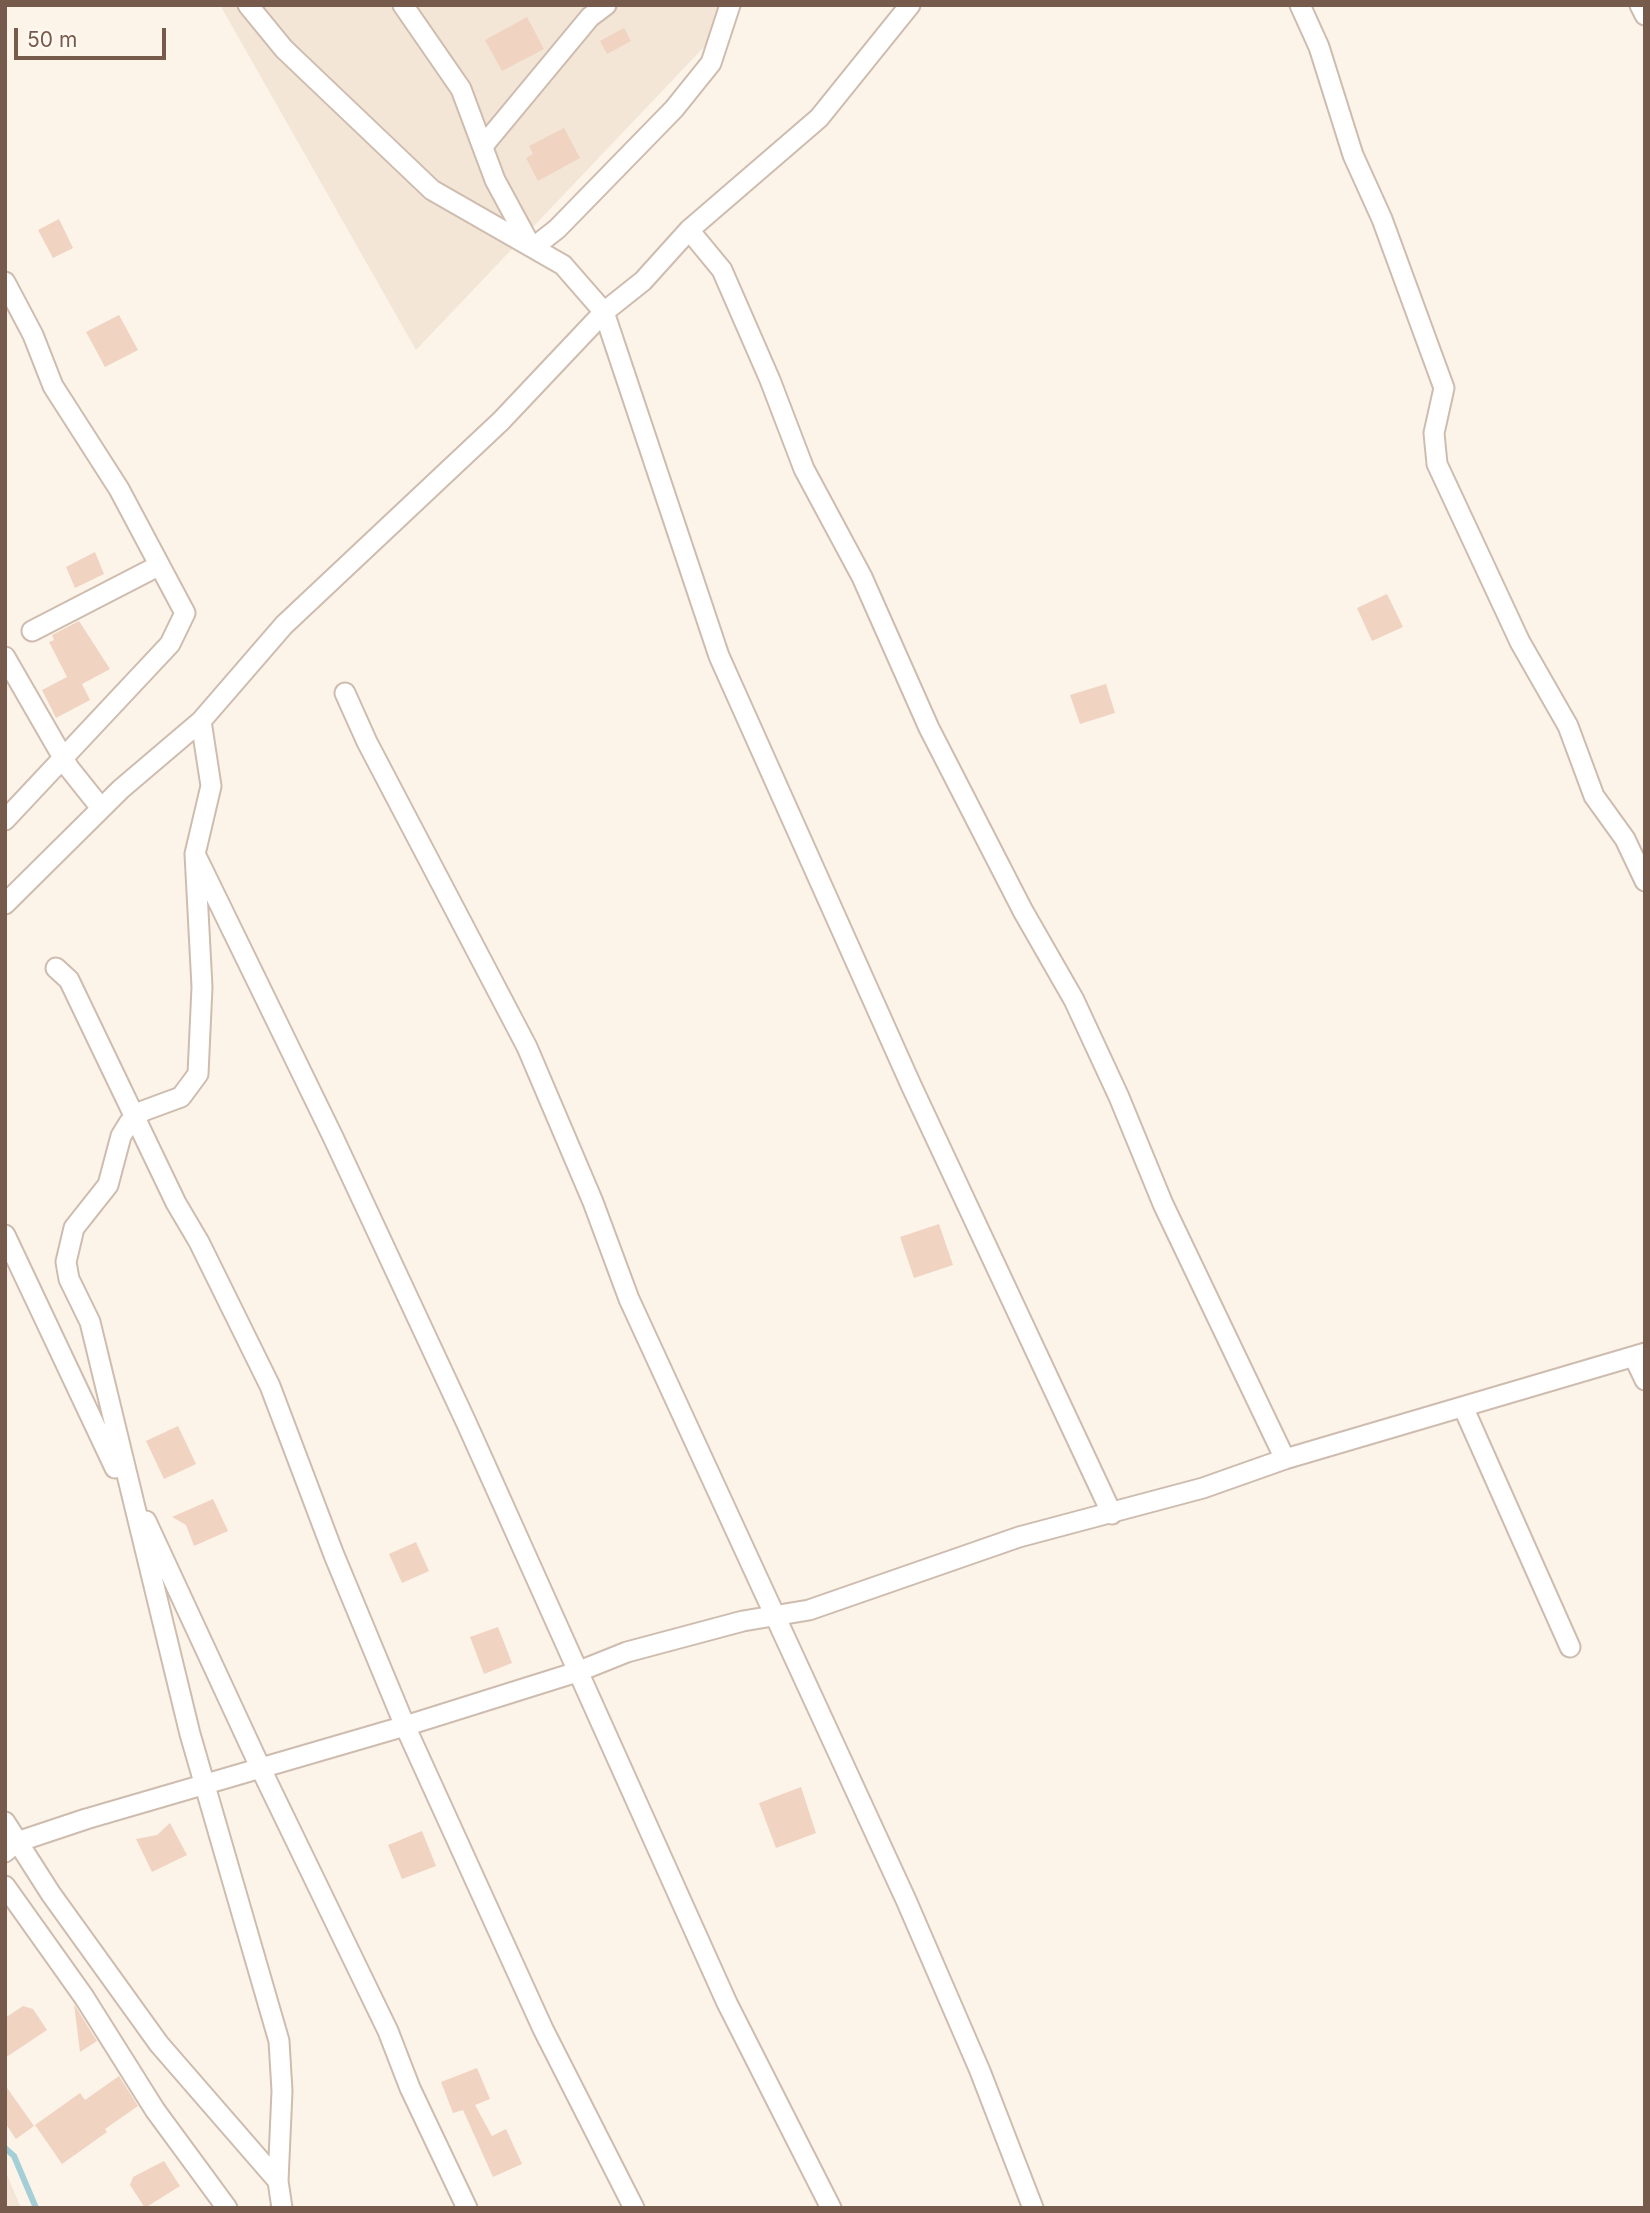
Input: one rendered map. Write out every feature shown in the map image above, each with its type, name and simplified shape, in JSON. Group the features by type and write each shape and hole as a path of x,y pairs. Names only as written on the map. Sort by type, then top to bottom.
{"street":[{"path":"248,5 284,49 432,190 563,265 604,312 719,656 911,1085 1112,1514"},
{"path":"403,5 461,89 511,215 532,246"},
{"path":"483,146 590,17 606,5"},
{"path":"532,246 557,229 674,109 711,63 730,5"},
{"path":"5,904 101,808 201,721 284,625 501,421 604,312 643,281 689,230 819,118 910,5"},
{"path":"1300,5 1319,47 1353,155 1382,219 1444,388 1434,433 1437,464 1520,642 1568,726 1594,796 1625,839 1645,881"},
{"path":"1640,5 1645,15"},
{"path":"689,230 722,270 770,380 804,469 862,577 929,728 1023,911 1074,1000 1119,1097 1163,1204 1285,1459"},
{"path":"5,282 33,335 53,386 119,489 185,613 170,644 5,820"},
{"path":"32,631 159,566"},
{"path":"5,657 63,759 101,808"},
{"path":"345,693 367,742 527,1047 593,1202 628,1298 911,1913 980,2071 1033,2208"},
{"path":"201,721 211,786 195,854 202,988 198,1074 181,1097 155,1105 134,1118 121,1136 108,1185 74,1228 66,1262 69,1279 90,1322 132,1502 204,1784 279,2041 282,2091 278,2181 282,2208"},
{"path":"195,854 345,1162 727,2003 831,2208"},
{"path":"57,968 69,980 134,1118 270,1386 334,1555 405,1726 543,2029 634,2208"},
{"path":"5,1235 30,1293 132,1502 145,1520 261,1769 388,2031 411,2088 467,2208"},
{"path":"11,1847 204,1784 405,1726 577,1672 639,1648 743,1621 774,1618 809,1610 1019,1537 1203,1488 1285,1459 1464,1409 1639,1355 1645,1380"},
{"path":"1464,1409 1570,1647"},
{"path":"5,1822 11,1847 159,2044 278,2181"},
{"path":"5,1886 70,1975 155,2110 227,2208"}],"shaded area":[{"path":"220,5 744,5 416,350"},
{"path":"5,2170 21,2208 5,2208"}],"building":[{"path":"527,17 544,49 502,71 485,40"},
{"path":"624,28 631,41 607,54 600,41"},
{"path":"564,128 580,158 538,181 526,158 533,154 529,146"},
{"path":"59,219 73,248 53,258 38,230"},
{"path":"119,315 138,350 105,367 86,332"},
{"path":"95,552 104,574 75,588 66,567"},
{"path":"1387,594 1403,627 1372,641 1357,608"},
{"path":"79,621 110,669 82,684 90,700 56,718 42,690 67,677 49,642 54,640 52,635"},
{"path":"1106,684 1115,713 1080,724 1070,695"},
{"path":"939,1224 953,1265 914,1278 900,1237"},
{"path":"178,1426 196,1464 164,1479 146,1441"},
{"path":"213,1499 228,1531 194,1546 186,1525 172,1517"},
{"path":"416,1542 429,1571 402,1583 389,1554"},
{"path":"498,1627 512,1663 484,1674 470,1637"},
{"path":"801,1787 816,1833 776,1848 759,1803"},
{"path":"170,1823 187,1855 152,1872 136,1839 157,1835"},
{"path":"422,1831 436,1866 402,1879 388,1845"},
{"path":"74,2004 97,2041 80,2052"},
{"path":"23,2006 33,2009 47,2030 5,2058 5,2018"},
{"path":"477,2068 490,2099 475,2105 492,2136 506,2129 522,2164 493,2177 463,2110 453,2113 441,2082"},
{"path":"119,2076 138,2106 62,2164 35,2125 80,2093 85,2100"},
{"path":"5,2085 34,2126 16,2139 5,2123"},
{"path":"164,2161 180,2186 145,2208 130,2185 133,2177"}],"waterway":[{"path":"5,2148 14,2156 36,2208"}]}
